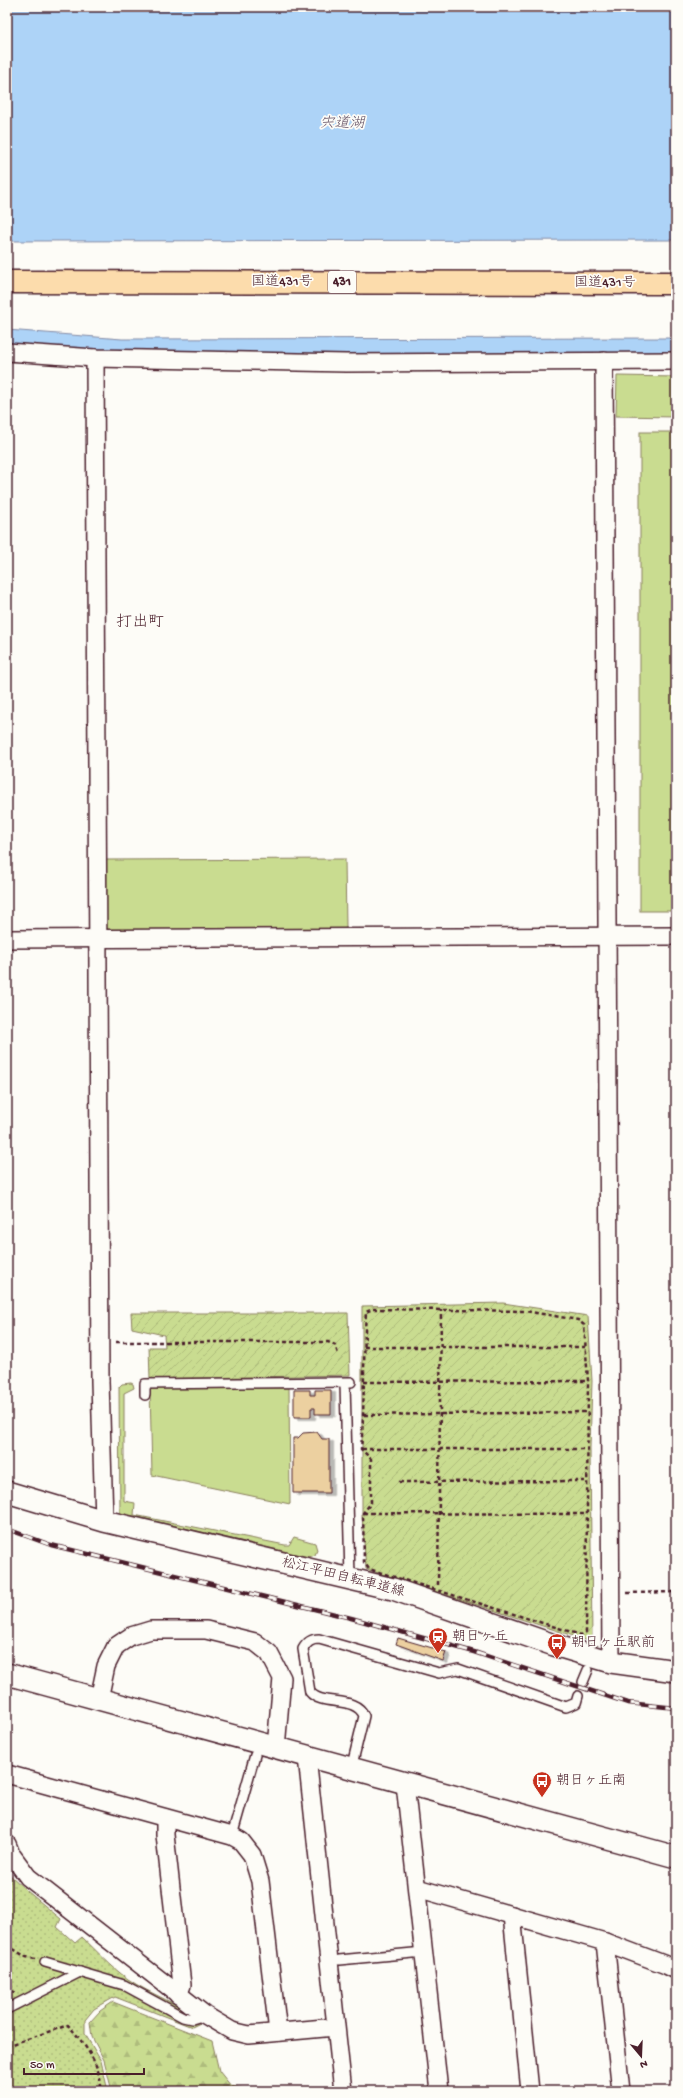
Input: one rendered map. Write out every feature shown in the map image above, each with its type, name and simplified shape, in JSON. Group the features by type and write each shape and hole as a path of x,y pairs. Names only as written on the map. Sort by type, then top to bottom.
{"highway":[{"name":"国道431号","path":"7,282 676,283"}],"street":[{"path":"7,352 95,358 346,363 676,361"},
{"path":"95,358 100,1342 104,1521"},
{"path":"604,361 611,1662"},
{"path":"7,939 676,936"},
{"name":"松江平田自転車道線","path":"7,1492 104,1521 393,1589 554,1645 611,1662 676,1671"},
{"path":"99,1699 106,1666 116,1646 131,1636 151,1630 206,1630 255,1642 269,1653 282,1678 276,1748"},
{"path":"7,1674 676,1858"},
{"path":"307,1757 343,2091"},
{"path":"7,1774 232,1836 241,1841 252,1854 260,1881 278,2032"},
{"path":"404,1784 439,2091"},
{"path":"165,1818 165,1835 182,1985 178,1995"},
{"path":"7,1844 11,1854 28,1877 178,1995 205,2015 232,2031 249,2035 335,2027"},
{"path":"417,1888 604,1942 676,1970"},
{"path":"512,1915 530,2091"},
{"path":"604,1942 621,2091"}],"lane":[{"path":"145,1395 145,1384 348,1382 346,1449 350,1578"},
{"path":"351,1769 364,1716 362,1712 354,1706 316,1696 310,1692 303,1649 308,1641 313,1639 319,1639 439,1672 458,1669 566,1707 576,1703 578,1696"},
{"path":"583,1682 588,1670"},
{"path":"232,1836 255,1755"},
{"path":"339,1960 424,1952"},
{"path":"45,1962 124,1985 183,2017 192,2019 205,2015"},
{"path":"7,2009 80,1972"}],"path":[{"path":"373,1309 526,1311 578,1320 584,1325 588,1381 586,1632 581,1635 369,1569 364,1562 363,1513 371,1503 371,1459 361,1449 364,1415 364,1347 366,1312 373,1309"},
{"path":"438,1590 441,1310"},
{"path":"100,1342 328,1342 335,1345 338,1354"},
{"path":"364,1347 586,1347"},
{"path":"369,1382 588,1381"},
{"path":"364,1415 587,1412"},
{"path":"346,1449 587,1449"},
{"path":"399,1482 587,1481"},
{"path":"348,1513 587,1514"},
{"path":"611,1593 676,1592"},
{"path":"7,1945 26,1957 45,1962"},
{"path":"7,2046 68,2025 86,2045 102,2084 102,2091"}],"green space":[{"path":"617,376 676,377 676,417 616,416"},
{"path":"640,432 676,432 676,911 640,911"},
{"path":"345,859 346,928 337,931 109,930 105,928 105,860"},
{"path":"503,1303 588,1316 592,1381 590,1448 592,1642 366,1569 362,1515 362,1306"},
{"path":"131,1313 348,1313 350,1375 150,1379 149,1347 165,1347 164,1335 132,1328"},
{"path":"122,1384 133,1384 134,1388 124,1393 124,1501 135,1503 134,1515 285,1545 289,1545 294,1537 315,1543 317,1550 315,1555 309,1557 120,1513 119,1387"},
{"path":"150,1388 289,1388 290,1504 152,1475"},
{"path":"7,1872 27,1891 61,1919 57,1927 75,1943 82,1937 128,1979 185,2010 202,2022 192,2027 115,1997 94,2009 85,2020 85,2034 101,2061 108,2091 7,2091"},
{"path":"113,2002 212,2041 219,2071 231,2086 255,2091 112,2091 104,2060 92,2037 90,2022 100,2011"}],"water":[{"name":"宍道湖","path":"7,7 676,7 676,240 7,241"},
{"path":"7,330 122,339 676,338 676,356 472,357 7,348"}],"building":[{"path":"294,1390 310,1390 310,1395 315,1395 315,1390 331,1390 331,1414 315,1414 315,1408 311,1408 311,1417 294,1417"},
{"path":"317,1432 322,1439 329,1439 329,1493 293,1493 293,1438 298,1438 303,1433"},
{"path":"398,1638 446,1652 443,1661 396,1644"}],"railway":[{"path":"7,1529 51,1545 351,1618 474,1652 628,1703 676,1708"}],"place":[{"name":"朝日ヶ丘","path":"438,1654"},
{"name":"朝日ヶ丘駅前","path":"557,1660"},
{"name":"朝日ヶ丘南","path":"542,1798"}],"district":[{"name":"打出町","path":"140,623"}]}
